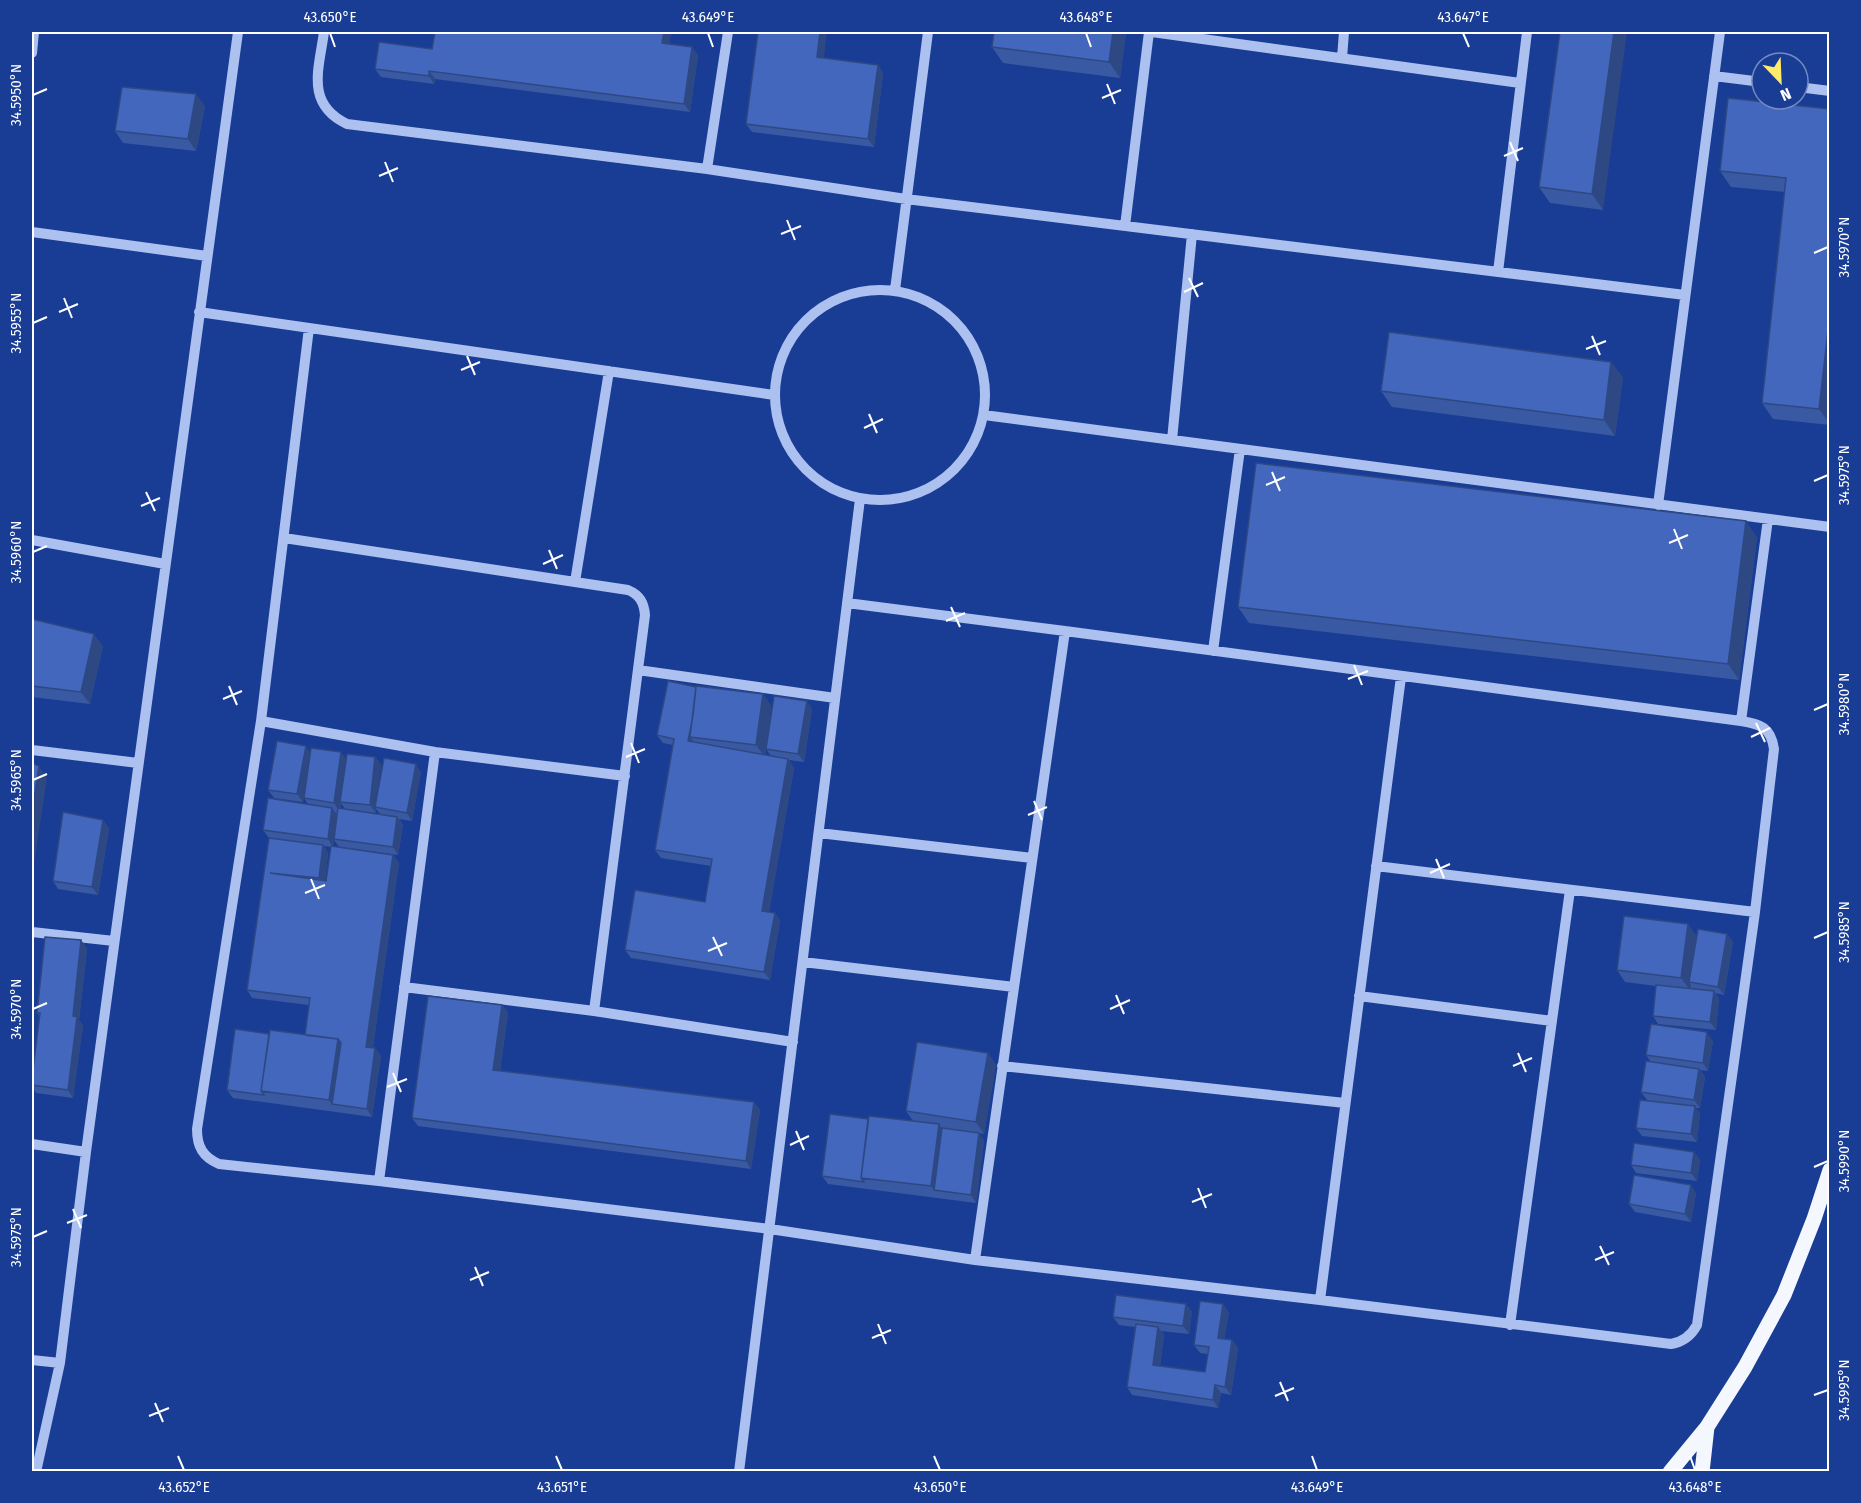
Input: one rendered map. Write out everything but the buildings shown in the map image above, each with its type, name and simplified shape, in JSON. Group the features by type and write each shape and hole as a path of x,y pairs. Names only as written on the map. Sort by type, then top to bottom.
{"main road":[{"path":"1670,1472 1707,1427 1745,1367 1784,1295 1814,1219 1830,1170"},
{"path":"1702,1472 1707,1427"}],"street":[{"path":"32,53 34,32"},
{"path":"36,1472 60,1363 114,941 238,32"},
{"path":"324,32 317,86 326,110 347,124 707,170 906,199 1685,295"},
{"path":"707,170 728,32"},
{"path":"895,290 928,32"},
{"path":"1125,226 1151,32 1520,83"},
{"path":"1342,58 1344,32"},
{"path":"1498,272 1527,32"},
{"path":"1658,506 1720,32"},
{"path":"1714,76 1750,80"},
{"path":"1810,88 1830,91"},
{"path":"32,232 207,256"},
{"path":"1172,440 1192,234"},
{"path":"869,290 895,290 918,296 940,307 959,324 973,344 982,366 986,390 984,415 975,441 960,464 939,482 915,495 888,500 860,499 837,492 816,479 798,462 785,442 777,419 774,395 777,369 786,345 801,324 821,307 844,296 869,290"},
{"path":"199,312 774,395"},
{"path":"309,328 261,721 197,1139 205,1156 219,1164 379,1181 770,1229 975,1260 1671,1344 1683,1340 1694,1330 1697,1324 1755,912 1774,749 1773,741 1763,727 1741,721 847,603"},
{"path":"575,582 609,371"},
{"path":"984,415 1830,527"},
{"path":"1213,651 1240,449"},
{"path":"740,1472 860,499"},
{"path":"1741,721 1768,519"},
{"path":"284,538 628,590 641,599 645,615 594,1011"},
{"path":"32,540 165,564"},
{"path":"975,1260 1065,631"},
{"path":"638,670 835,698"},
{"path":"1320,1300 1401,677"},
{"path":"261,721 435,752 625,776"},
{"path":"32,750 138,763"},
{"path":"379,1181 435,752"},
{"path":"819,833 1032,858"},
{"path":"1376,866 1755,912"},
{"path":"1510,1325 1570,890"},
{"path":"32,932 114,941"},
{"path":"803,962 1014,987"},
{"path":"404,987 594,1011 793,1042"},
{"path":"1359,996 1552,1021"},
{"path":"1002,1066 1345,1103"},
{"path":"32,1144 86,1152"},
{"path":"32,1360 60,1363"}]}
